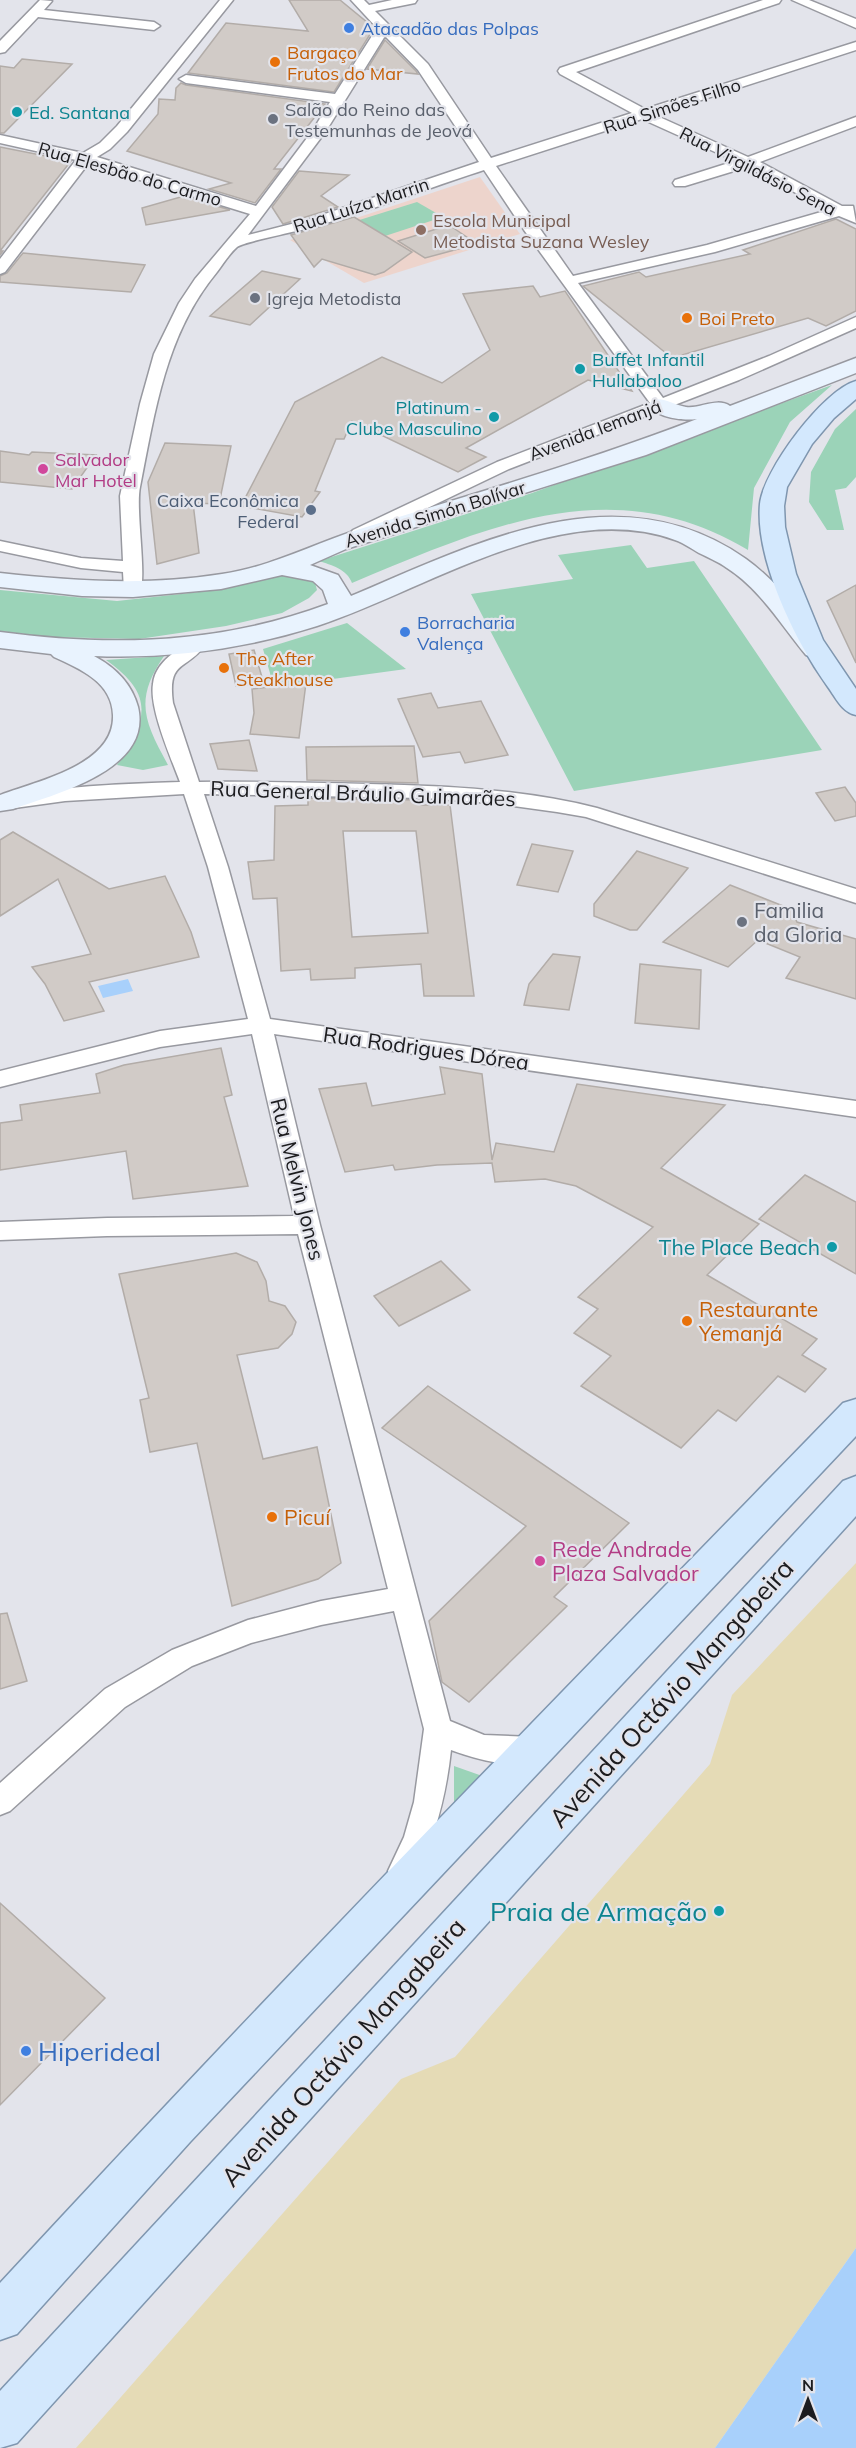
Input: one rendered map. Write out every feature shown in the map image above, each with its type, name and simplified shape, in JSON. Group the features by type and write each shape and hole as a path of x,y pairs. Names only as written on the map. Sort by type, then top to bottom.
{"main road":[{"path":"856,388 818,420 802,439 774,490 773,500 773,535 786,581 818,654 856,707"},
{"path":"0,2318 174,2127 856,1413"},
{"name":"Avenida Octávio Mangabeira","path":"0,2426 856,1491"}],"street":[{"path":"0,49 47,0"},
{"path":"0,269 85,158 105,146 122,129 227,0"},
{"path":"362,4 411,0"},
{"name":"Rua Virgildásio Sena","path":"775,0 566,71 645,115 748,162 856,219"},
{"path":"798,0 856,24"},
{"path":"362,4 423,67 467,131 486,164 660,405 676,413 698,414 783,395"},
{"path":"35,13 154,26"},
{"path":"0,546 81,562 133,578 129,496 148,404 162,354 187,303 259,212 340,99 384,27"},
{"name":"Rua Simões Filho","path":"486,164 856,46"},
{"path":"186,79 340,99"},
{"path":"680,183 748,162 856,121"},
{"name":"Rua Elesbão do Carmo","path":"0,139 85,158 259,212"},
{"name":"Rua Luíza Marrin","path":"234,243 312,223 486,164"},
{"path":"569,281 710,249 856,206"},
{"name":"Avenida Iemanjá","path":"337,544 522,458 660,405 856,322"},
{"name":"Avenida Simón Bolívar","path":"0,580 82,589 133,578 221,582 282,568 337,544 638,450 856,365"},
{"path":"0,640 54,648 134,651 196,645 275,629 341,608 461,557 522,536 576,524 633,525 655,528 694,540 736,562 766,590 818,654"},
{"path":"282,568 306,571 326,578 339,593 341,608"},
{"name":"Rua Melvin Jones","path":"196,645 165,670 161,683 163,703 218,867 261,1025 308,1225 438,1730 436,1770 428,1810 412,1855 381,1910"},
{"path":"2,804 88,770 108,756 121,741 127,726 127,711 123,696 102,672 54,648"},
{"name":"Rua General Bráulio Guimarães","path":"2,804 77,794 192,787 494,795 548,802 624,821 856,896"},
{"name":"Rua Rodrigues Dórea","path":"0,1079 160,1039 261,1025 856,1109"},
{"path":"0,1231 107,1227 308,1225"},
{"path":"0,1802 115,1698 182,1658 248,1632 321,1613 405,1597"},
{"path":"438,1730 457,1741 481,1748 507,1751 533,1749"}],"shaded area":[{"name":"Escola Municipal Metodista Suzana Wesley","path":"480,177 520,234 364,283 290,240"}],"green space":[{"path":"417,202 443,217 379,238 353,222"},
{"path":"832,385 790,422 754,488 748,550 697,526 647,513 598,510 548,515 500,527 451,543 352,583 343,571 319,561 532,493"},
{"path":"856,409 856,477 846,488 835,490 844,530 827,530 809,502 811,472 835,429"},
{"path":"631,545 647,568 694,561 822,750 574,791 471,594 573,579 558,555"},
{"path":"287,574 303,576 315,583 317,590 309,598 282,613 226,626 139,639 50,637 0,631 0,590 117,601 199,592"},
{"path":"347,623 406,669 274,687 263,649"},
{"path":"164,656 149,685 146,710 153,736 168,765 143,770 117,765 135,734 142,708 133,685 106,660"},
{"path":"454,1766 488,1778 454,1821"}],"sand":[{"name":"Praia de Armação","path":"856,1563 856,2248 715,2448 76,2448 401,2079 455,2057 710,1764 732,1695"}],"water":[{"path":"128,979 133,991 103,998 98,986"},
{"path":"856,2248 856,2448 715,2448"}],"building":[{"name":"Bargaço Frutos do Mar","path":"289,0 340,0 374,28 334,92 188,73 226,23 308,31"},
{"path":"385,40 416,71 418,74 367,69"},
{"path":"22,59 72,64 4,133 0,133 0,66 14,68"},
{"path":"181,83 325,104 274,169 281,169 255,203 209,189 231,183 127,151 158,114 159,99 175,100 176,88"},
{"path":"0,147 71,161 0,251"},
{"path":"299,171 349,175 321,196 338,207 283,224 272,207"},
{"path":"184,196 230,210 146,225 142,208"},
{"path":"354,217 412,252 384,272 375,275 322,259 314,267 291,235"},
{"path":"836,219 856,229 856,311 826,326 808,318 672,358 583,286 639,272 646,277 750,254 743,250"},
{"path":"449,225 477,244 425,258 398,241"},
{"path":"23,253 145,265 131,292 0,282 0,276 7,273"},
{"name":"Igreja Metodista","path":"262,271 300,279 250,325 210,316"},
{"path":"533,286 540,297 565,291 632,391 588,380 466,448 486,457 458,472 352,421 344,439 336,439 315,491 320,492 302,517 241,506 295,402 382,357 442,383 490,350 463,294"},
{"path":"165,443 231,446 219,504 193,503 199,553 157,564 148,482"},
{"name":"Salvador Mar Hotel","path":"0,451 29,455 32,452 96,455 72,489 0,482"},
{"path":"856,585 856,663 827,601"},
{"path":"254,650 264,684 236,686 229,654"},
{"path":"306,683 299,738 250,734 254,713 252,689"},
{"path":"431,693 438,708 481,701 508,755 465,763 460,752 423,757 398,699"},
{"path":"249,740 257,771 218,769 210,744"},
{"path":"414,746 418,783 307,780 306,747"},
{"path":"845,787 856,803 856,816 835,821 816,793"},
{"path":"308,798 420,800 421,805 450,805 474,996 424,996 421,964 355,968 355,978 311,980 310,969 281,971 277,898 253,899 248,862 274,860 275,806 308,805","holes":["343,831 416,831 428,933 352,937"]},
{"path":"13,832 109,889 165,876 191,932 199,957 89,982 104,1011 64,1021 45,984 32,967 91,954 58,879 0,916 0,840"},
{"path":"532,844 573,851 558,892 517,885"},
{"path":"637,851 688,868 637,930 630,930 594,916 594,904"},
{"name":"Familia da Gloria","path":"730,885 791,909 797,922 856,939 856,999 786,978 800,957 758,940 728,967 663,942"},
{"path":"553,954 580,957 569,1010 524,1005 529,984"},
{"path":"640,964 701,970 699,1029 635,1023"},
{"path":"221,1048 232,1095 224,1097 248,1186 133,1199 126,1151 0,1170 0,1123 22,1120 20,1105 100,1093 96,1074 124,1065"},
{"path":"440,1067 482,1074 492,1160 496,1143 554,1152 577,1084 725,1105 661,1168 759,1224 707,1275 817,1339 802,1355 826,1369 805,1392 778,1376 736,1421 718,1410 681,1448 581,1386 611,1356 574,1333 598,1309 578,1297 653,1227 576,1186 545,1179 495,1182 492,1163 437,1165 395,1170 393,1165 345,1172 319,1089 366,1083 372,1106 445,1094"},
{"name":"The Place Beach","path":"805,1175 856,1202 856,1274 759,1219"},
{"path":"236,1253 257,1262 266,1281 269,1301 285,1306 296,1322 292,1334 278,1348 237,1355 263,1459 317,1447 341,1563 318,1579 232,1606 197,1443 150,1452 140,1400 149,1398 119,1274"},
{"path":"441,1261 470,1290 399,1326 374,1296"},
{"name":"Rede Andrade Plaza Salvador","path":"428,1386 629,1523 554,1597 567,1606 469,1702 442,1682 429,1621 526,1526 382,1428"},
{"path":"7,1613 27,1681 0,1689 0,1614"},
{"name":"Hiperideal","path":"0,1903 105,1998 0,2105"}],"place":[{"name":"Atacadão das Polpas","path":"349,28"},
{"name":"Bargaço Frutos do Mar","path":"275,62"},
{"name":"Ed. Santana","path":"17,112"},
{"name":"Salão do Reino das Testemunhas de Jeová","path":"273,119"},
{"name":"Escola Municipal Metodista Suzana Wesley","path":"421,230"},
{"name":"Igreja Metodista","path":"255,298"},
{"name":"Boi Preto","path":"687,318"},
{"name":"Buffet Infantil Hullabaloo","path":"580,369"},
{"name":"Platinum - Clube Masculino","path":"494,417"},
{"name":"Salvador Mar Hotel","path":"43,469"},
{"name":"Caixa Econômica Federal","path":"311,510"},
{"name":"Borracharia Valença","path":"405,632"},
{"name":"The After Steakhouse","path":"224,668"},
{"name":"Familia da Gloria","path":"742,922"},
{"name":"The Place Beach","path":"832,1247"},
{"name":"Restaurante Yemanjá","path":"687,1321"},
{"name":"Picuí","path":"272,1517"},
{"name":"Rede Andrade Plaza Salvador","path":"540,1561"},
{"name":"Praia de Armação","path":"719,1911"},
{"name":"Hiperideal","path":"26,2051"}]}
